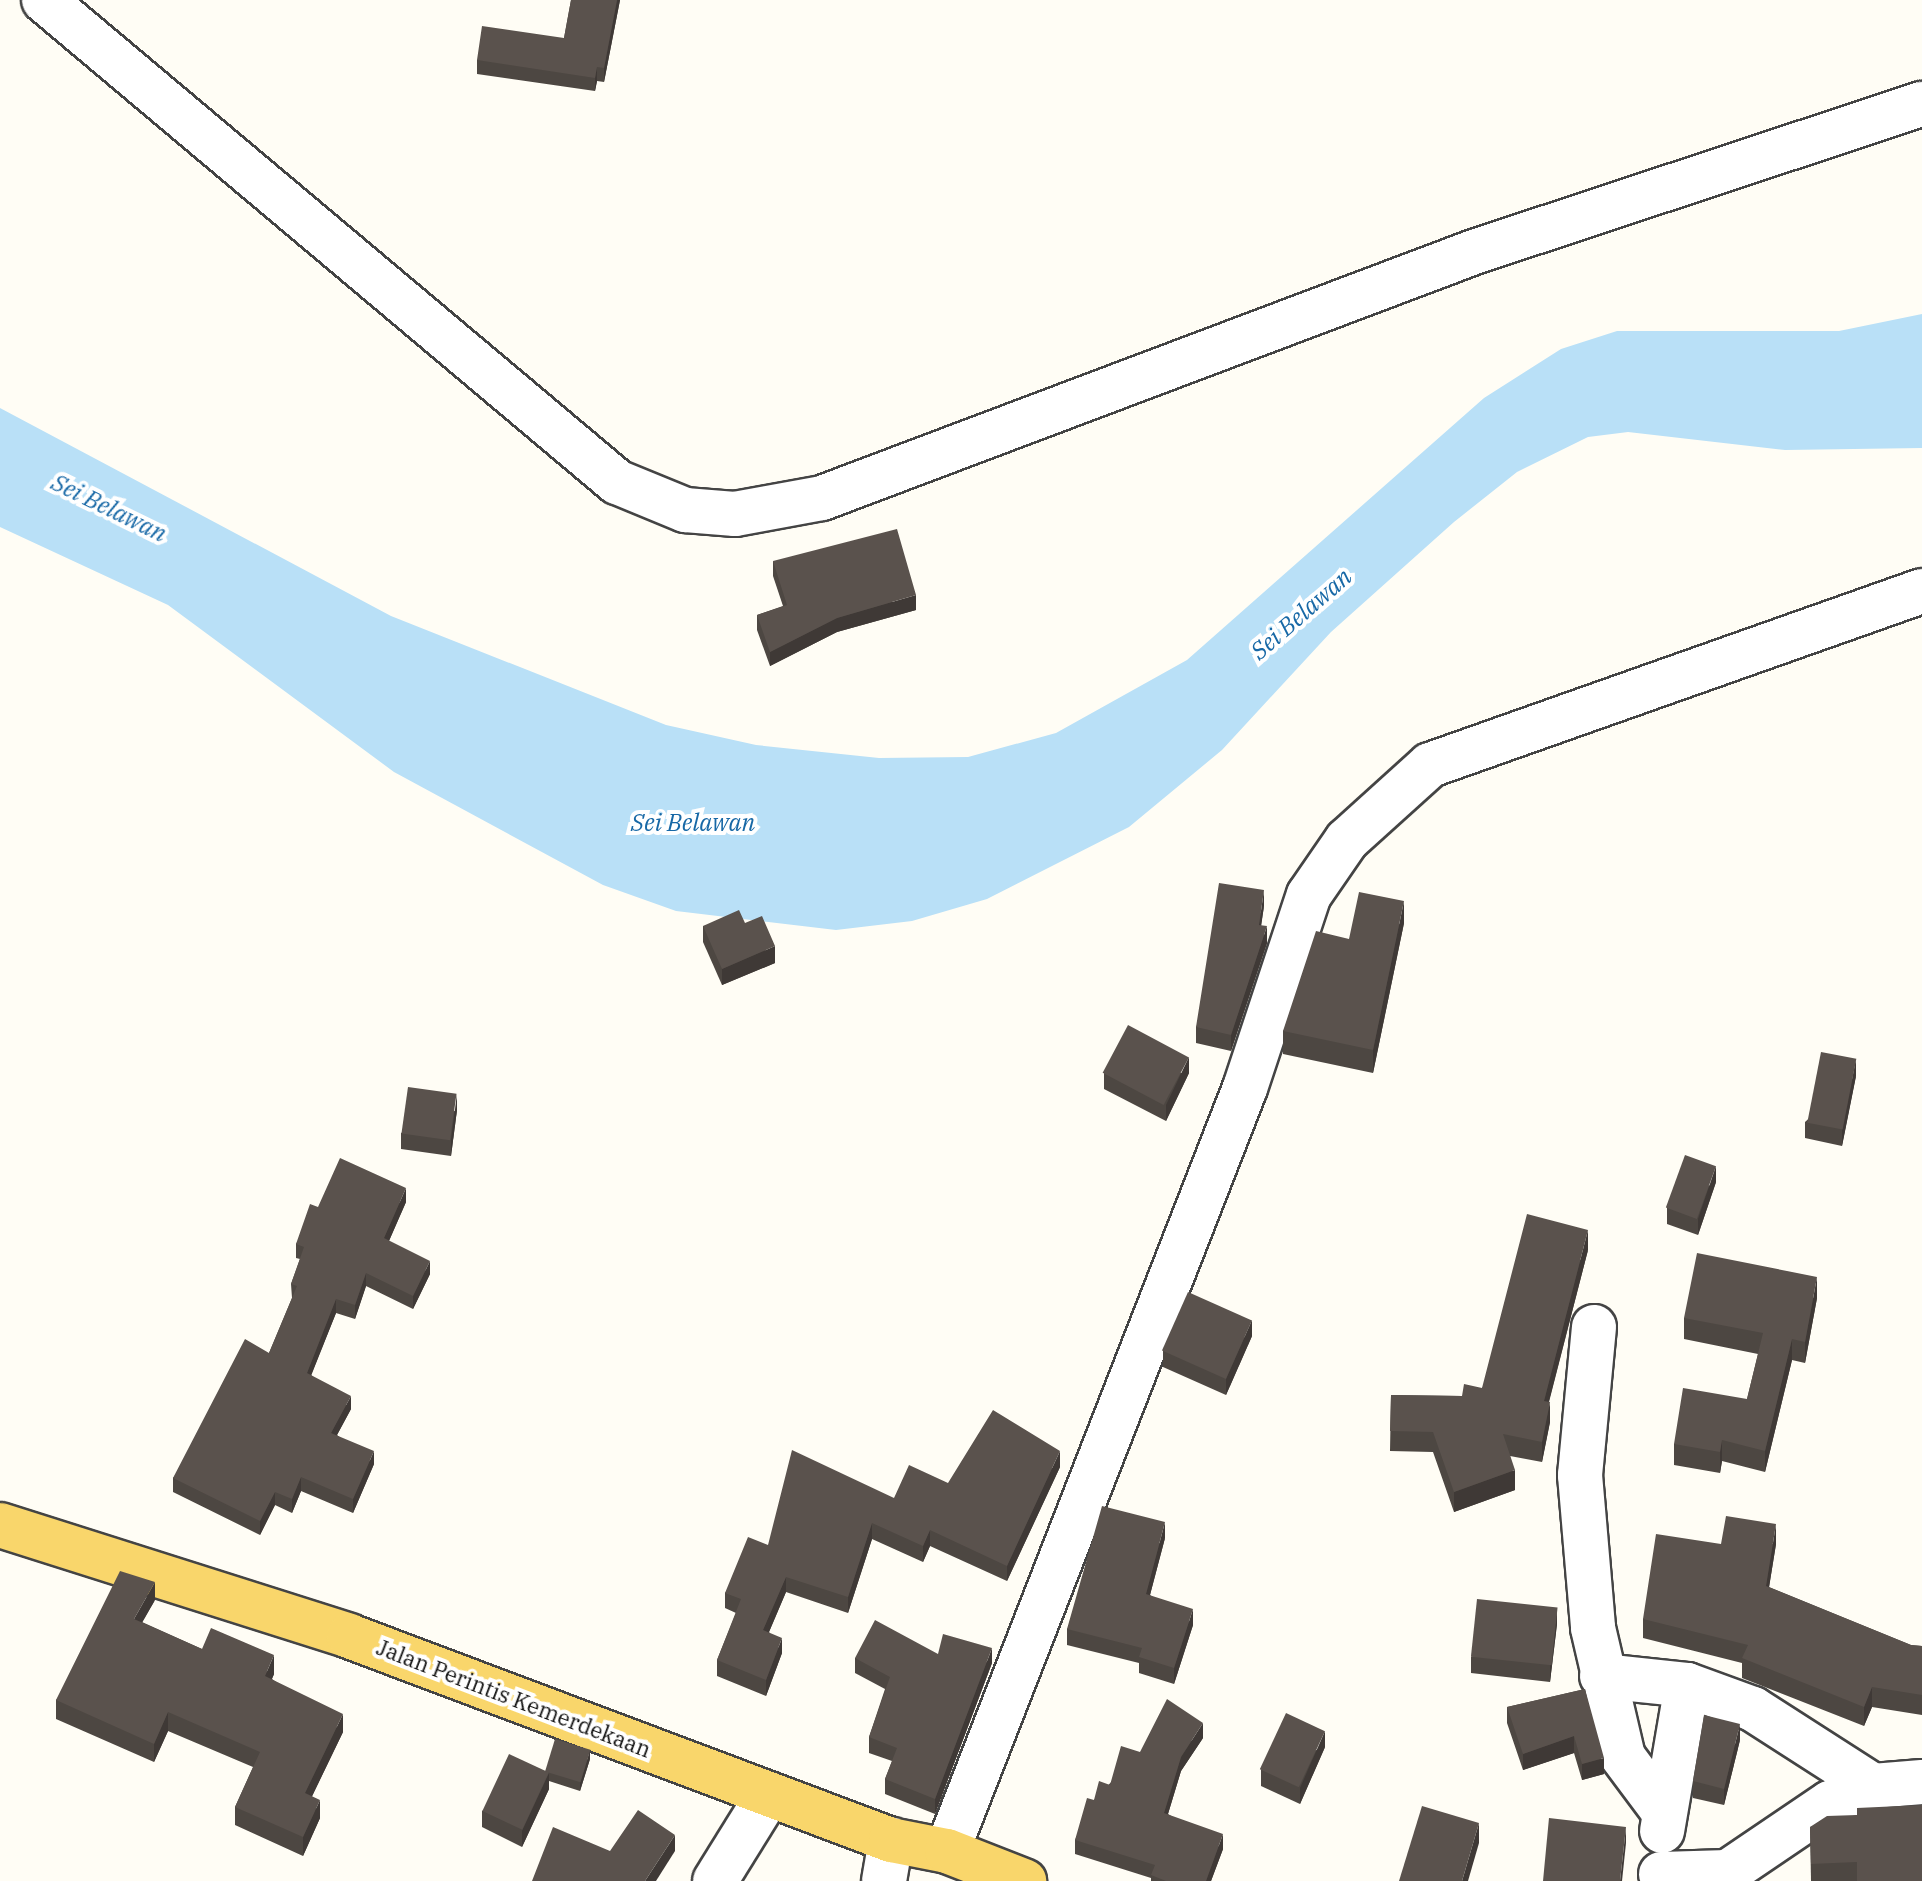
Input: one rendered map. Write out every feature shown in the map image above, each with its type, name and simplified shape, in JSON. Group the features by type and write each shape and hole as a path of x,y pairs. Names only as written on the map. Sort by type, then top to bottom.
{"main road":[{"name":"Jalan Perintis Kemerdekaan","path":"0,1525 349,1636 769,1794 887,1860 947,1851 1024,1881"}],"street":[{"path":"44,0 617,482 685,510 735,514 822,498 1474,252 1922,104"},
{"path":"947,1851 1245,1088 1309,895 1347,840 1430,765 1922,591"},
{"path":"1594,1327 1580,1475 1602,1676 1623,1757 1664,1812"},
{"path":"1602,1676 1687,1685 1753,1709 1873,1786"},
{"path":"1687,1685 1664,1812 1662,1878 1728,1872 1830,1803 1873,1786 1922,1782"},
{"path":"715,1881 769,1794"}],"water":[{"name":"Sei Belawan","path":"1922,314 1922,448 1785,450 1628,432 1588,437 1517,472 1454,522 1331,632 1222,750 1129,827 987,899 912,921 836,930 676,911 603,885 394,772 168,605 0,527 0,408 391,616 666,725 756,745 879,758 968,757 1056,733 1187,660 1484,398 1561,349 1617,331 1839,331"}],"building":[{"path":"571,0 617,0 604,68 597,67 595,78 477,60 482,26 564,38"},
{"path":"897,529 916,595 837,618 770,652 757,615 787,605 773,561"},
{"path":"1219,883 1264,890 1259,925 1267,926 1231,1035 1196,1027"},
{"path":"1359,892 1404,901 1373,1050 1283,1031 1316,931 1349,939"},
{"path":"739,910 745,923 762,916 775,946 722,969 703,926"},
{"path":"1128,1025 1189,1057 1164,1105 1103,1073"},
{"path":"1821,1052 1856,1059 1843,1130 1807,1123"},
{"path":"408,1087 457,1094 450,1140 401,1134"},
{"path":"1685,1155 1716,1166 1697,1219 1666,1208"},
{"path":"340,1158 406,1188 384,1238 430,1261 413,1296 366,1273 355,1305 336,1299 307,1373 351,1396 331,1433 374,1451 353,1499 301,1477 292,1499 275,1492 260,1521 173,1478 245,1339 269,1353 297,1286 291,1284 304,1247 296,1244 310,1204 318,1207"},
{"path":"1527,1214 1588,1230 1544,1401 1550,1402 1542,1442 1503,1434 1515,1470 1454,1492 1433,1432 1390,1431 1391,1395 1462,1396 1464,1384 1482,1388"},
{"path":"1697,1253 1817,1277 1805,1342 1792,1339 1765,1451 1722,1440 1720,1452 1674,1444 1683,1388 1747,1399 1763,1333 1684,1318"},
{"path":"1188,1292 1252,1320 1226,1379 1162,1350"},
{"path":"993,1410 1060,1451 1007,1566 930,1530 923,1546 872,1523 848,1597 786,1577 763,1630 782,1638 766,1680 717,1660 741,1599 725,1593 748,1537 768,1545 792,1450 894,1498 909,1465 948,1483"},
{"path":"1102,1506 1165,1522 1146,1594 1193,1609 1174,1668 1139,1657 1142,1648 1067,1629"},
{"path":"1726,1516 1776,1524 1766,1586 1911,1645 1922,1646 1922,1695 1872,1687 1864,1707 1742,1658 1748,1645 1643,1619 1656,1534 1721,1544"},
{"path":"120,1571 155,1582 134,1619 202,1649 211,1628 274,1655 265,1676 343,1714 305,1793 320,1800 303,1837 235,1807 260,1752 168,1712 154,1744 56,1700"},
{"path":"1477,1599 1558,1607 1551,1665 1471,1657"},
{"path":"875,1620 938,1654 943,1634 992,1648 935,1799 885,1779 897,1748 869,1737 890,1677 855,1658"},
{"path":"1585,1689 1604,1758 1582,1764 1574,1736 1523,1754 1507,1707"},
{"path":"1167,1699 1203,1723 1181,1757 1164,1813 1223,1834 1206,1881 1166,1881 1151,1875 1155,1865 1075,1840 1087,1798 1094,1800 1099,1781 1110,1785 1121,1746 1140,1752"},
{"path":"1286,1713 1325,1731 1299,1787 1260,1769"},
{"path":"1704,1715 1740,1724 1724,1789 1693,1781"},
{"path":"555,1739 590,1750 580,1782 545,1772"},
{"path":"509,1754 549,1773 522,1830 482,1811"},
{"path":"1922,1805 1922,1881 1857,1881 1857,1862 1811,1864 1810,1827 1827,1816 1857,1815 1857,1808"},
{"path":"1422,1806 1479,1823 1462,1881 1399,1881"},
{"path":"638,1810 675,1835 645,1881 532,1881 553,1827 610,1851"},
{"path":"1549,1818 1626,1827 1620,1881 1543,1881"}]}
